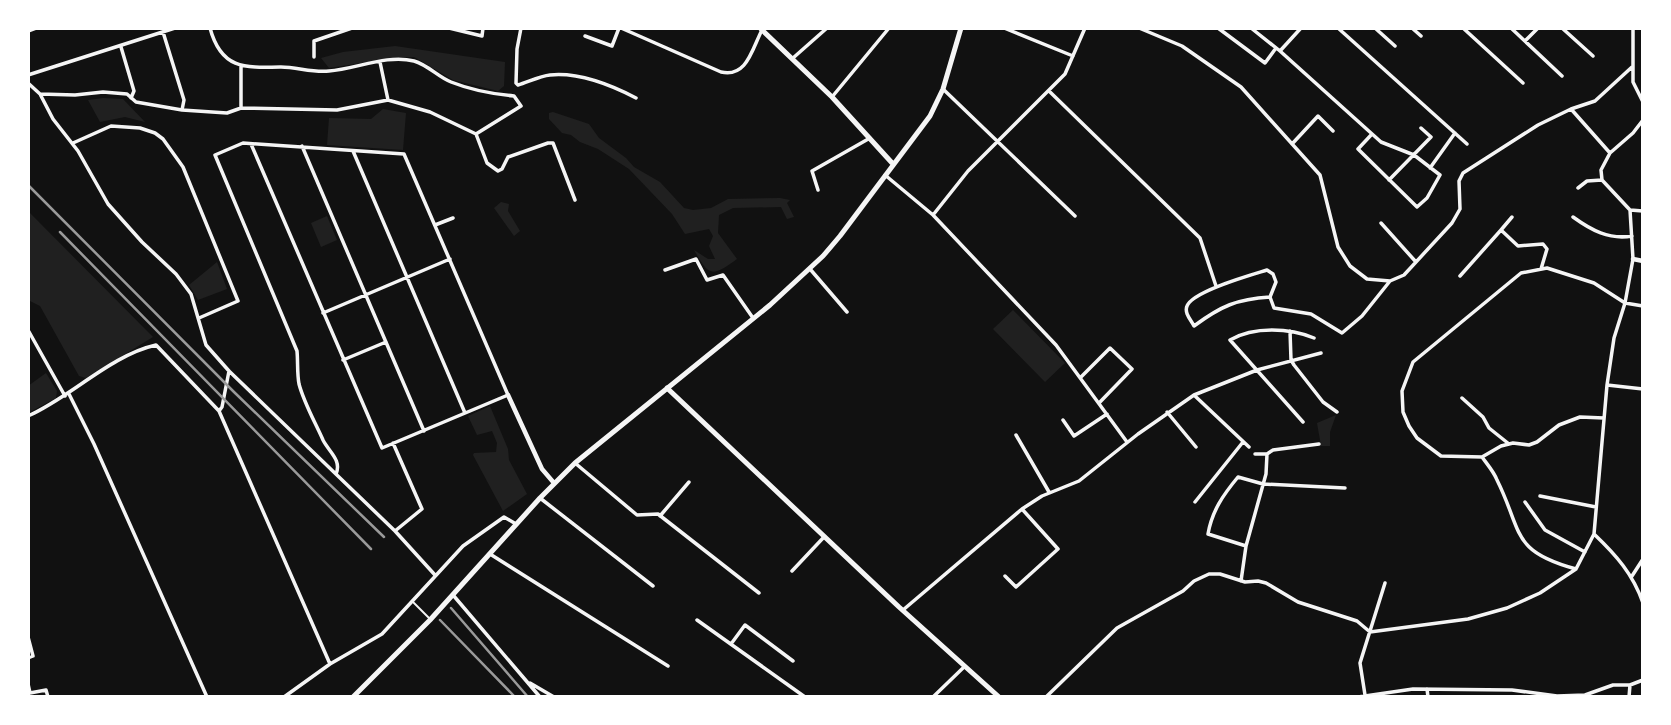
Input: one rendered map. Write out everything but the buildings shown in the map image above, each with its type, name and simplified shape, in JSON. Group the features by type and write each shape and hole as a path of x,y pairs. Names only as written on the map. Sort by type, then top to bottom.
{"main road":[{"path":"762,28 832,97 893,164"},
{"path":"353,697 430,620 575,463 753,318 810,269 840,236 930,116 943,89 961,28"},
{"path":"667,388 902,610 999,697"}],"street":[{"path":"28,31 35,28"},
{"path":"28,75 175,28"},
{"path":"211,28 219,51 225,58 241,64 269,69 281,67 326,72 397,59 414,61 430,68 449,82 514,96 521,106 476,134"},
{"path":"314,57 314,41 352,28"},
{"path":"449,28 482,36 484,28"},
{"path":"521,28 516,78 518,85 550,75 577,76 617,88 636,99"},
{"path":"585,36 612,46 620,28 721,72 732,74 740,71 746,64 762,28"},
{"path":"793,58 827,28"},
{"path":"832,97 889,28"},
{"path":"1004,28 1073,56"},
{"path":"933,215 968,171 1065,74 1085,28"},
{"path":"1139,28 1182,46 1241,87 1320,176 1338,247 1350,266 1367,279 1390,281"},
{"path":"1218,28 1265,63 1301,28"},
{"path":"1251,28 1278,49 1373,134 1381,142 1415,156 1440,176 1427,198 1417,207 1358,149 1373,134"},
{"path":"1338,28 1467,144"},
{"path":"1376,28 1395,46"},
{"path":"1412,28 1421,36"},
{"path":"1464,28 1523,83"},
{"path":"1511,28 1562,76"},
{"path":"1525,41 1538,28"},
{"path":"1562,28 1593,56"},
{"path":"1633,28 1633,82 1643,102"},
{"path":"163,33 184,100 182,110"},
{"path":"121,46 134,92 131,98"},
{"path":"380,62 388,100"},
{"path":"240,108 241,64"},
{"path":"1270,297 1229,303 1194,326 1186,313 1187,306 1216,286 1267,270 1273,274 1276,282 1270,297 1274,308 1311,314 1342,333 1362,316 1390,281 1404,275 1452,223 1460,209 1459,181 1463,173 1538,125 1571,109 1595,102 1632,67"},
{"path":"28,82 40,94 52,119 72,143 108,204 176,274 191,294 206,345 229,371 395,531 435,575"},
{"path":"943,89 1075,215"},
{"path":"1049,91 1200,238 1216,286"},
{"path":"40,94 127,94 136,102 182,110 227,113 240,108 337,110 388,100 430,112 476,134 487,163 498,170 502,169 508,157 554,143 575,200"},
{"path":"1571,109 1610,153"},
{"path":"1293,144 1318,117 1333,131"},
{"path":"1046,697 1117,628 1183,591 1205,575 1220,574 1241,581 1266,583 1298,602 1357,621 1370,632 1468,618 1507,608 1540,593 1576,569 1594,534 1607,385 1614,338 1625,303 1633,260 1630,211 1602,180 1601,170 1610,153 1633,133 1643,120"},
{"path":"72,143 106,127 121,125 155,133 172,149 183,167 238,301 198,319"},
{"path":"1389,180 1431,138 1421,128"},
{"path":"1430,168 1455,133"},
{"path":"818,190 812,171 870,138"},
{"path":"336,474 337,462 325,444 299,382 296,351 215,155 243,143 404,154 508,395 542,469 554,483"},
{"path":"251,144 382,448 508,395"},
{"path":"302,146 424,430"},
{"path":"353,151 465,413"},
{"path":"885,176 933,215 1056,345 1127,442"},
{"path":"1578,188 1587,181 1602,180"},
{"path":"1630,211 1643,211"},
{"path":"1460,276 1512,217"},
{"path":"1573,217 1599,232 1618,238 1632,236"},
{"path":"435,225 453,218"},
{"path":"1381,223 1416,262"},
{"path":"1501,230 1518,246 1543,244 1547,249 1541,269"},
{"path":"323,313 450,259"},
{"path":"665,270 695,259 707,280 723,275 753,318"},
{"path":"1633,260 1643,261"},
{"path":"1604,418 1580,416 1559,425 1537,442 1501,446 1482,457 1441,456 1417,438 1409,426 1403,412 1402,391 1413,362 1521,273 1547,268 1594,283 1625,303 1643,306"},
{"path":"810,269 847,312"},
{"path":"28,330 100,457 207,697"},
{"path":"1290,331 1291,360 1323,402 1337,412"},
{"path":"1303,422 1230,340 1251,332 1290,331 1314,338"},
{"path":"343,360 386,342"},
{"path":"28,416 110,367 156,345 220,409 330,664"},
{"path":"1081,377 1110,348 1132,369 1099,402"},
{"path":"902,610 1022,509 1049,492 1079,481 1167,412 1194,395 1258,370 1321,353"},
{"path":"220,409 229,371"},
{"path":"1607,385 1643,389"},
{"path":"1194,395 1249,447"},
{"path":"1462,398 1483,416 1489,428 1509,444"},
{"path":"1167,412 1196,447"},
{"path":"1063,420 1074,436 1107,414"},
{"path":"1016,435 1049,492"},
{"path":"1195,502 1243,442"},
{"path":"393,443 422,509 395,531"},
{"path":"1255,454 1319,444"},
{"path":"1241,581 1246,546 1263,484 1267,454"},
{"path":"1482,457 1497,480 1514,526 1525,544 1556,564 1576,569"},
{"path":"575,463 636,515 660,516 759,593"},
{"path":"1246,546 1208,534 1220,499 1238,477 1263,484 1345,488"},
{"path":"660,516 689,482"},
{"path":"1540,496 1597,507"},
{"path":"540,498 653,586"},
{"path":"1525,502 1545,530 1585,552"},
{"path":"1005,576 1016,587 1058,549 1022,509"},
{"path":"284,697 330,664 376,639 463,546 506,517 516,524"},
{"path":"1594,534 1620,559 1632,576 1643,603"},
{"path":"792,571 825,536"},
{"path":"490,554 668,666"},
{"path":"1632,576 1643,559"},
{"path":"1365,696 1360,663 1385,583"},
{"path":"453,595 540,697"},
{"path":"697,620 805,697"},
{"path":"731,644 746,625 793,661"},
{"path":"28,637 33,656 28,658"},
{"path":"933,697 964,666"},
{"path":"525,680 554,697"},
{"path":"1358,697 1427,689 1512,690 1557,696 1585,695 1613,685 1630,685 1643,680"},
{"path":"28,684 30,692 46,690 48,697"},
{"path":"1629,697 1630,685"},
{"path":"1427,689 1428,697"}],"lane":[{"path":"412,602 430,620"}],"shaded area":[{"path":"395,46 505,62 504,86 498,91 453,80 414,57 329,68 321,58 343,52"},
{"path":"123,99 145,122 125,117 100,122 88,100"},
{"path":"383,109 406,113 403,150 327,145 329,118 371,119"},
{"path":"549,113 589,124 599,138 634,167 660,182 684,208 711,208 728,199 780,198 790,200 787,203 794,217 787,219 781,207 733,208 719,215 718,233 737,259 721,269 711,271 703,265 694,250 708,259 715,259 709,246 713,236 709,229 685,234 672,214 629,169 598,149 562,133 549,119"},
{"path":"501,202 509,204 508,211 520,231 514,236 494,208"},
{"path":"28,211 153,337 86,378 79,376 40,306 28,300"},
{"path":"327,216 337,240 321,247 311,223"},
{"path":"217,262 227,289 198,300 189,285"},
{"path":"1013,310 1065,363 1045,382 993,329"},
{"path":"46,373 57,391 56,398 28,413 28,386"},
{"path":"490,406 508,449 509,460 527,494 503,511 473,455 496,452 497,443 492,431 477,435 468,416"},
{"path":"1336,415 1330,432 1330,446 1321,446 1317,423"}],"railway":[{"path":"28,185 234,392 384,537"},
{"path":"60,232 371,549"},
{"path":"451,608 528,697"},
{"path":"440,620 515,697"}]}
